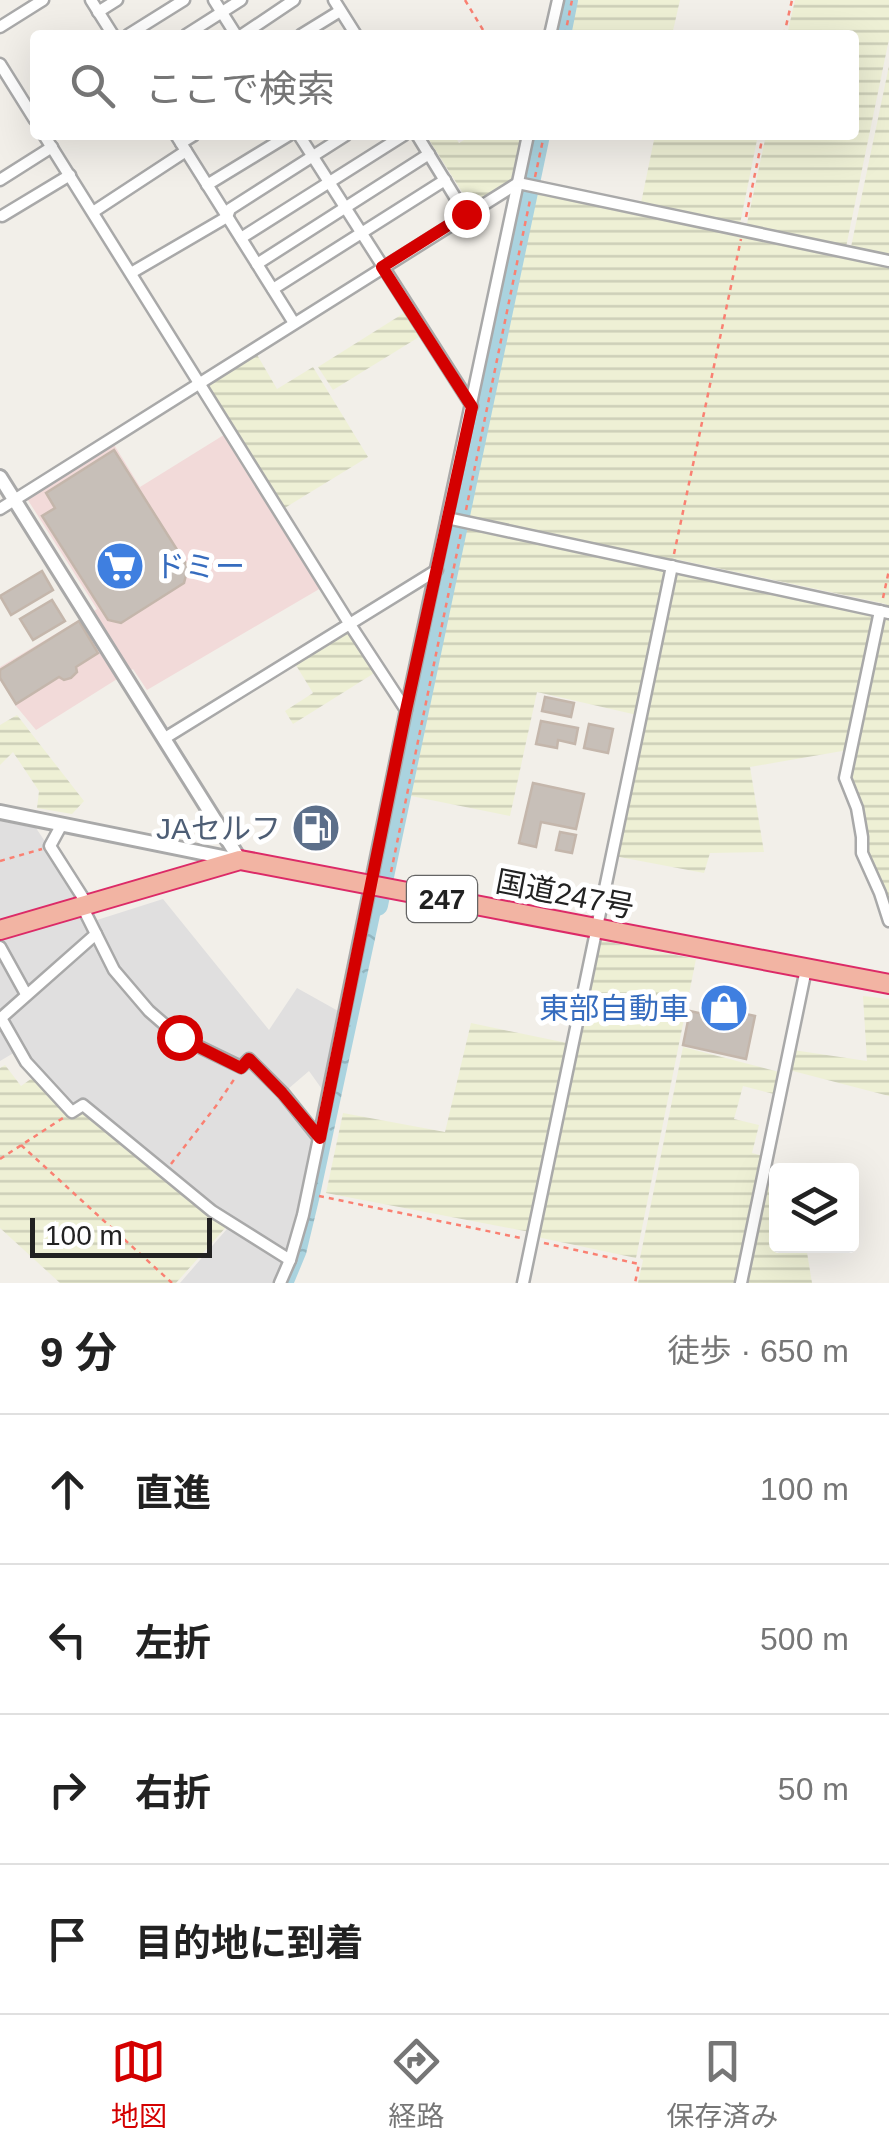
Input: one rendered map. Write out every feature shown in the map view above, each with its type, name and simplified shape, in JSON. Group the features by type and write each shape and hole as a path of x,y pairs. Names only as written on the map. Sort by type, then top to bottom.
{"highway":[{"name":"国道247号","path":"0,930 240,860 889,984"}],"street":[{"path":"0,27 43,0"},
{"path":"91,0 110,30"},
{"path":"98,12 117,0"},
{"path":"136,30 184,0"},
{"path":"214,0 235,30"},
{"path":"194,30 242,0"},
{"path":"247,30 294,0"},
{"path":"551,30 558,0"},
{"path":"307,30 337,5 352,30"},
{"path":"0,64 30,112"},
{"path":"47,140 406,710"},
{"path":"207,185 282,140"},
{"path":"302,140 472,407"},
{"path":"131,273 228,217 230,209 338,140"},
{"path":"241,238 396,140"},
{"path":"420,140 466,214"},
{"path":"280,1283 308,1194 380,887 406,710 527,140"},
{"path":"93,212 181,143 294,323"},
{"path":"0,180 52,147"},
{"path":"257,264 429,154"},
{"path":"2,216 70,175"},
{"path":"273,290 445,180"},
{"path":"0,509 518,183 889,260"},
{"path":"0,477 240,860"},
{"path":"447,518 885,612 845,778 857,808 862,853 889,921"},
{"path":"522,1283 672,566"},
{"path":"165,738 437,570"},
{"path":"0,812 240,860"},
{"path":"62,824 50,846 85,905 114,970 179,1037 241,1068 249,1059 320,1138"},
{"path":"96,934 1,1018 26,1062 72,1112 83,1105 212,1211 290,1260"},
{"path":"0,947 26,994"},
{"path":"741,1283 806,969"}],"path":[{"path":"464,0 483,30"},
{"path":"566,30 572,0"},
{"path":"785,30 792,0"},
{"path":"380,887 464,522 543,140"},
{"path":"672,566 762,140"},
{"path":"885,612 889,570"},
{"path":"0,861 50,846"},
{"path":"164,1173 241,1068"},
{"path":"0,1159 72,1112"},
{"path":"21,1145 172,1283"},
{"path":"308,1194 638,1264 634,1283"}],"shaded area":[{"path":"227,433 321,588 147,690 133,669 36,730 0,680 0,667 97,609 26,497 113,443 140,487"},
{"path":"0,821 36,828 97,920 163,899 269,1030 297,988 340,1012 324,1092 309,1071 281,1095 316,1139 293,1239 274,1283 180,1283 233,1222 73,1108 28,1060 22,1048 0,1061"}],"green space":[{"path":"578,0 680,0 673,30 571,30"},
{"path":"795,0 889,0 889,39 846,247 746,228 765,140 859,140 859,30 788,30"},
{"path":"889,66 889,255 851,247"},
{"path":"429,140 523,140 514,178 471,206"},
{"path":"654,140 757,140 740,224 641,203"},
{"path":"536,190 889,264 889,908 865,853 865,824 848,778 886,604 670,558 637,715 537,692 510,816 411,796"},
{"path":"404,313 419,337 333,390 318,367"},
{"path":"256,353 277,389 313,367 368,457 283,509 206,384"},
{"path":"674,570 875,614 848,750 750,767 764,852 710,853 704,873 614,856"},
{"path":"348,628 376,672 293,724 285,711 313,693 294,662"},
{"path":"17,715 84,801 72,814 37,808 39,791 13,752 0,765 0,725"},
{"path":"599,940 696,959 636,1258 537,1237"},
{"path":"863,996 889,999 889,1096 789,1070 793,1050 867,1061"},
{"path":"471,1023 567,1043 530,1232 326,1193 343,1113 445,1132"},
{"path":"683,1047 779,1072 774,1094 743,1086 734,1119 759,1125 752,1153 763,1156 737,1283 638,1283"},
{"path":"5,1065 21,1086 35,1076 71,1115 83,1108 227,1226 176,1283 60,1283 0,1228 0,1068"},
{"path":"767,1173 769,1253 807,1253 812,1283 747,1283"}],"water":[{"path":"375,896 384,897 319,1200 306,1254 294,1283 285,1283 312,1199"}],"building":[{"path":"114,450 188,567 184,583 121,623 108,620 42,516 55,508 46,493"},
{"path":"42,571 53,590 11,615 0,596"},
{"path":"52,600 65,621 33,640 20,619"},
{"path":"79,621 98,653 76,667 71,678 59,677 16,704 0,678 0,670"},
{"path":"545,697 574,703 571,717 542,711"},
{"path":"541,721 578,728 575,744 558,740 557,748 536,744"},
{"path":"589,724 613,729 608,753 584,748"},
{"path":"533,783 584,794 576,829 541,822 536,847 519,843"},
{"path":"560,832 576,835 572,853 556,850"},
{"path":"714,1007 755,1016 746,1059 683,1045 690,1011 712,1016"}],"waterway":[{"path":"561,30 567,0"},
{"path":"377,905 538,140"}],"place":[{"name":"ドミー","path":"120,566"},
{"name":"JAセルフ","path":"316,828"},
{"name":"東部自動車","path":"724,1008"}],"route":[{"path":"179,1037 241,1068 249,1059 320,1138 472,407 382,267 466,214"}]}
